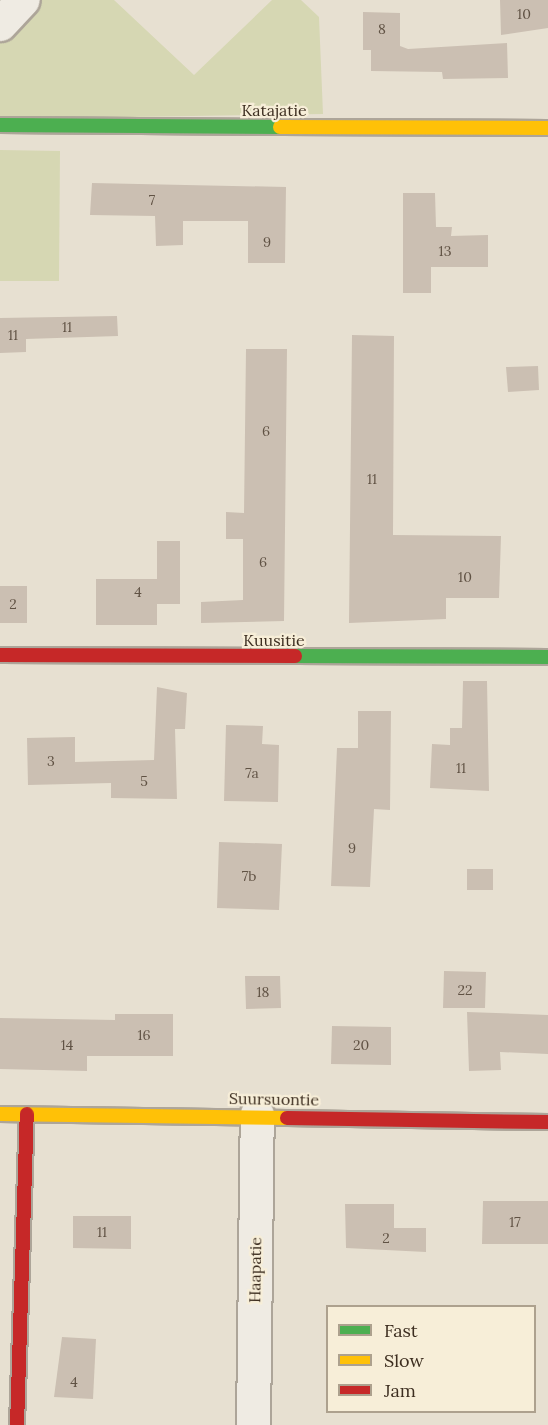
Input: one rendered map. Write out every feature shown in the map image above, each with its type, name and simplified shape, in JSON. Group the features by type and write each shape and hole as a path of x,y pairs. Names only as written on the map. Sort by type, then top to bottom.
{"street":[{"path":"0,24 22,0"},
{"name":"Katajatie","path":"0,125 548,128"},
{"name":"Kuusitie","path":"0,656 548,657"},
{"name":"Suursuontie","path":"0,1114 257,1114 548,1122"},
{"path":"16,1425 27,1114"},
{"name":"Haapatie","path":"253,1425 257,1114"}],"green space":[{"path":"38,0 114,0 194,75 272,0 301,0 319,17 323,114 0,119 0,41"},
{"path":"0,150 60,151 59,281 0,281"}],"building":[{"path":"500,0 548,0 548,28 501,35"},
{"path":"363,12 400,13 400,46 408,49 507,43 508,78 443,79 442,72 371,71 371,50 363,50"},
{"path":"92,183 286,187 285,263 248,263 248,221 183,221 183,245 156,246 155,216 90,215"},
{"path":"403,193 435,193 436,227 452,227 451,236 488,235 488,267 431,267 431,293 403,293"},
{"path":"117,316 118,336 26,339 26,352 0,353 0,318"},
{"path":"352,335 394,336 393,535 501,536 499,598 446,598 446,619 349,623"},
{"path":"246,349 287,349 284,621 201,623 201,602 243,600 243,539 226,539 226,512 244,513"},
{"path":"538,366 539,390 508,392 506,367"},
{"path":"157,541 180,541 180,604 157,604 157,625 96,625 96,579 157,579"},
{"path":"0,586 27,586 27,623 0,623"},
{"path":"463,681 487,681 489,791 430,788 432,744 450,745 450,728 462,728"},
{"path":"157,687 187,693 185,729 175,729 177,799 111,798 111,783 28,785 27,738 75,737 75,762 154,760"},
{"path":"358,711 391,711 390,810 374,809 370,887 331,886 337,748 358,748"},
{"path":"226,725 263,726 262,744 279,745 278,802 224,801"},
{"path":"219,842 282,844 279,910 217,908"},
{"path":"467,869 493,869 493,890 467,890"},
{"path":"444,971 486,972 485,1008 443,1008"},
{"path":"245,976 280,976 281,1008 246,1009"},
{"path":"467,1012 548,1015 548,1054 500,1052 501,1070 469,1071"},
{"path":"115,1014 173,1014 173,1056 87,1056 87,1071 0,1069 0,1018 115,1020"},
{"path":"332,1026 391,1027 391,1065 331,1064"},
{"path":"483,1201 548,1201 548,1244 482,1244"},
{"path":"345,1204 394,1204 394,1228 426,1228 426,1252 346,1248"},
{"path":"73,1216 131,1216 131,1249 73,1248"},
{"path":"62,1337 96,1339 93,1399 54,1397"}],"traffic: fast":[{"path":"0,125 280,127"},
{"path":"295,656 548,657"}],"traffic: slow":[{"path":"280,127 548,128"},
{"path":"0,1114 287,1118"}],"traffic: jam":[{"path":"0,655 295,656"},
{"path":"17,1425 27,1114"},
{"path":"287,1118 548,1122"}]}
